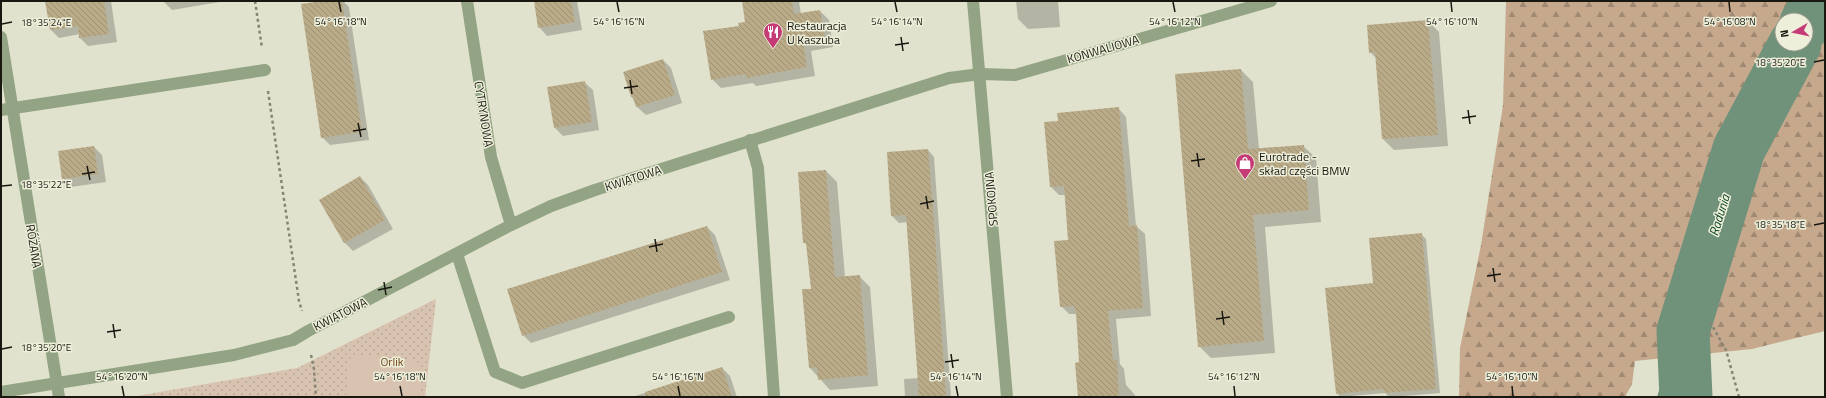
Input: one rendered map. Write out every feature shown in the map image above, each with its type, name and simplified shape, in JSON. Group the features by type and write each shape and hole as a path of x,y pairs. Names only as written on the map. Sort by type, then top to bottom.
{"street":[{"name":"CYTRYNOWA","path":"467,1 491,157 511,225"},
{"name":"SPOKOJNA","path":"973,1 1007,397"},
{"name":"KONWALIOWA","path":"980,74 1015,75 1271,1"},
{"name":"RÓŻANA","path":"1,37 6,109 59,397"},
{"path":"6,109 265,70"},
{"name":"KWIATOWA","path":"1,392 234,355 293,340 511,225 551,206 595,190 750,140 949,78 980,74"},
{"path":"750,140 758,168 774,397"},
{"path":"457,254 495,372 522,383 729,317"}],"path":[{"path":"255,1 299,300 308,331"},
{"path":"1710,322 1726,350 1739,397"},
{"path":"310,350 314,370 316,397"}],"green space":[{"path":"1506,1 1825,1 1825,331 1752,349 1635,361 1632,384 1625,397 1459,397 1460,348 1481,245 1503,105"},
{"name":"Orlik","path":"436,299 425,397 131,397 297,368"},
{"path":"351,354 422,363 418,397 346,397"}],"shaded area":[{"path":"1685,288 1711,295 1708,363 1712,397 1657,397 1664,374 1670,328"}],"building":[{"path":"45,1 104,1 109,34 79,38 78,26 50,30"},
{"path":"322,1 342,1 362,132 321,138 301,4"},
{"path":"534,1 571,1 575,22 538,28"},
{"path":"742,1 792,1 794,14 820,10 825,39 803,42 807,67 747,78 746,74 711,80 703,31 739,26 738,23 745,22"},
{"path":"1428,20 1438,135 1382,139 1375,52 1369,53 1367,25"},
{"path":"663,59 675,95 636,107 633,97 631,97 623,72"},
{"name":"Eurotrade - skład części BMW","path":"1241,69 1248,149 1304,145 1309,210 1253,215 1264,341 1198,347 1175,74"},
{"path":"585,81 592,122 554,128 547,87"},
{"path":"1119,107 1129,226 1137,225 1143,308 1108,311 1113,360 1117,360 1119,397 1078,397 1075,363 1079,362 1076,313 1074,306 1060,307 1054,241 1068,240 1064,186 1050,187 1044,122 1058,121 1057,113"},
{"path":"94,146 98,174 62,179 58,151"},
{"path":"928,149 946,397 919,397 906,215 891,216 887,152"},
{"path":"826,170 835,277 860,275 868,375 818,380 817,367 809,368 802,289 811,289 806,243 803,243 798,172"},
{"path":"360,176 385,220 344,243 319,200"},
{"path":"707,226 722,272 522,336 507,289"},
{"path":"1422,233 1436,389 1384,393 1383,389 1336,394 1325,288 1373,283 1369,238"},
{"path":"722,367 732,397 646,397 645,392"}],"waterway":[{"name":"Radunia","path":"1812,12 1818,1"},
{"name":"Radunia","path":"1686,397 1683,331 1739,149 1791,52"}],"place":[{"name":"Restauracja U Kaszuba","path":"773,49"},
{"name":"Eurotrade - skład części BMW","path":"1245,180"}]}
